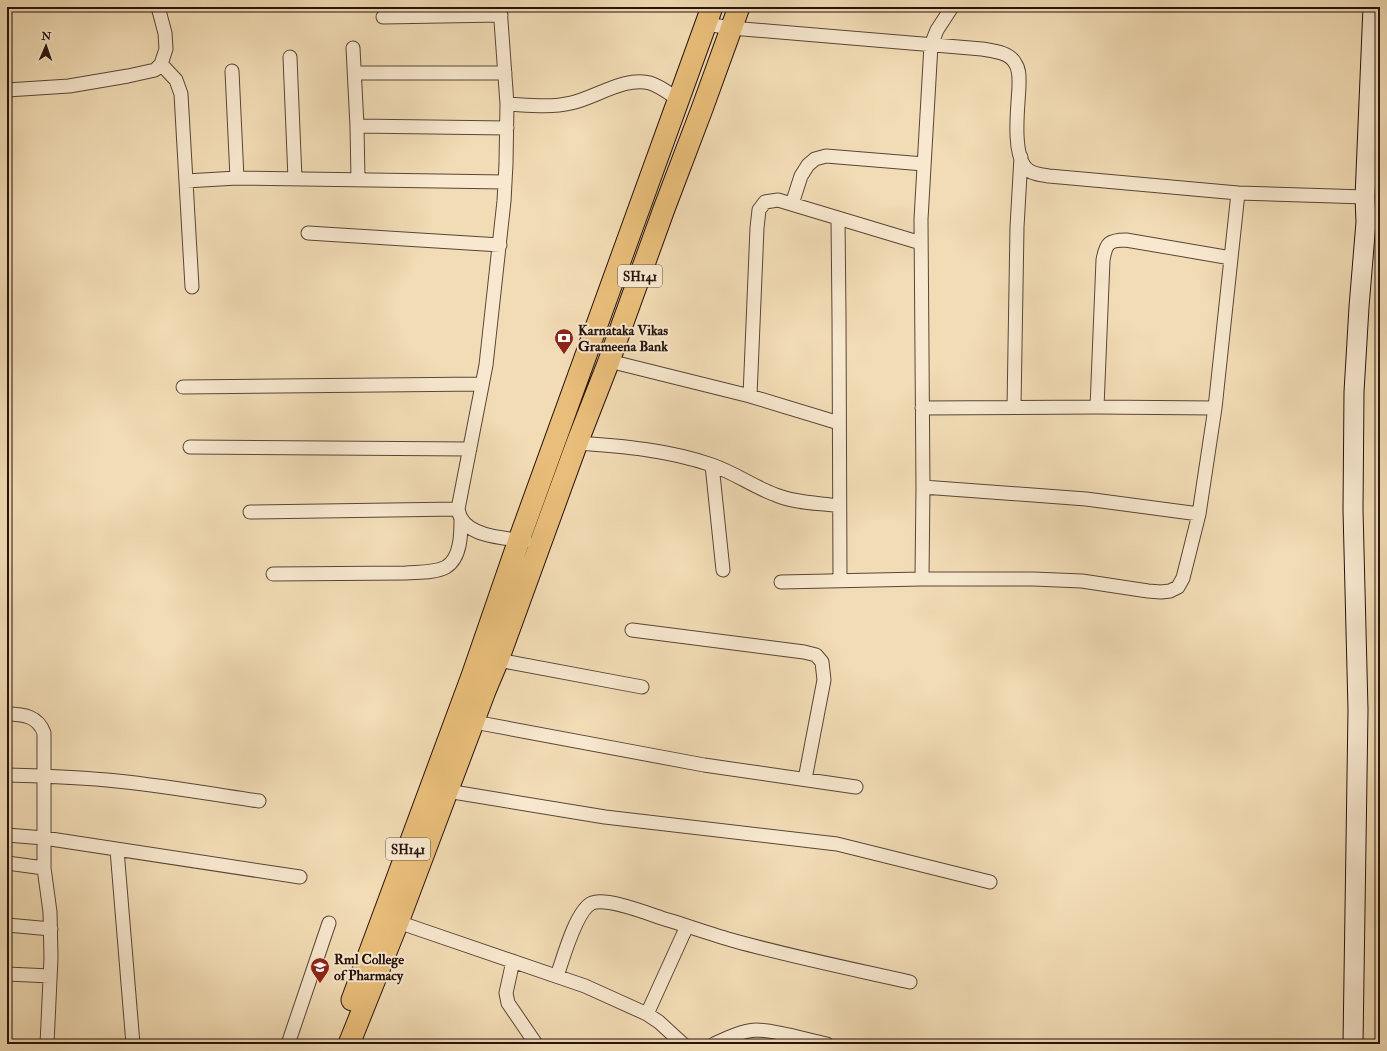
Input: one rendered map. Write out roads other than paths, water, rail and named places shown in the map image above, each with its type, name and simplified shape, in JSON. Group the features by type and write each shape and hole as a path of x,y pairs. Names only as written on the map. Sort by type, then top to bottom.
{"main road":[{"name":"SH141","path":"529,542 577,443 609,362 739,7"},
{"path":"489,657 709,16"},
{"name":"SH141","path":"349,1044 398,922 474,722 489,657"},
{"name":"SH141","path":"335,1044 489,657"}],"street":[{"path":"7,90 69,86 155,70 161,64 166,49 158,7"},
{"path":"922,579 923,487 921,219 931,45 937,30 952,7"},
{"path":"1353,1044 1358,710 1353,510 1354,392 1366,222 1365,197 1373,7"},
{"path":"273,574 425,572 438,570 446,567 453,559 460,538 459,514 486,365 500,245 505,182 507,104 500,11 383,17"},
{"path":"709,16 731,28 982,49 997,51 1006,55 1015,62 1019,72 1016,135 1018,148 1026,168 1034,173 1049,176 1238,193 1365,197"},
{"path":"353,48 358,180"},
{"path":"290,57 295,179"},
{"path":"161,64 176,80 181,94 192,287"},
{"path":"232,71 238,178"},
{"path":"355,73 505,73"},
{"path":"507,104 545,106 570,104 623,85 641,82 650,83 663,89 679,100"},
{"path":"357,126 507,128"},
{"path":"792,204 801,176 814,158 826,156 924,164"},
{"path":"1014,407 1017,227 1021,157"},
{"path":"186,181 238,178 505,182"},
{"path":"782,582 922,579 1040,579 1082,581 1148,591 1170,591 1178,586 1183,578 1199,514 1215,408 1238,193"},
{"path":"750,396 755,266 759,210 765,202 778,200 921,244"},
{"path":"838,218 840,580"},
{"path":"308,233 500,245"},
{"path":"1097,407 1103,260 1105,249 1108,244 1116,240 1126,240 1231,258"},
{"path":"609,362 750,396 839,423"},
{"path":"183,387 482,384"},
{"path":"922,408 1215,408"},
{"path":"577,443 645,449 678,455 712,465 777,495 792,499 839,506"},
{"path":"190,447 470,449"},
{"path":"712,465 723,570"},
{"path":"923,487 1086,499 1199,514"},
{"path":"250,512 459,514"},
{"path":"459,514 469,527 484,534 529,542"},
{"path":"632,630 804,652 816,656 822,662 824,680 805,780"},
{"path":"489,657 642,687"},
{"path":"7,714 24,715 34,719 41,725 44,733 44,868 50,912 51,958 46,1044"},
{"path":"474,722 704,765 856,787"},
{"path":"7,776 44,776 116,781 259,801"},
{"path":"447,791 605,817 837,844 990,882"},
{"path":"7,835 44,838 300,877"},
{"path":"117,850 133,1044"},
{"path":"7,863 44,868"},
{"path":"557,976 576,923 584,910 591,904 601,901 629,907 734,941 910,982"},
{"path":"398,922 585,986 647,1014 659,1022 683,1044"},
{"path":"288,1044 329,923"},
{"path":"7,925 50,928"},
{"path":"647,1014 687,926"},
{"path":"513,961 506,993 508,1003 536,1044"},
{"path":"7,974 50,976"},
{"path":"714,1044 743,1032 756,1030 774,1032 827,1044"}],"place":[{"name":"Karnataka Vikas Grameena Bank","path":"564,355"},
{"name":"Rml College of Pharmacy","path":"320,984"}]}
